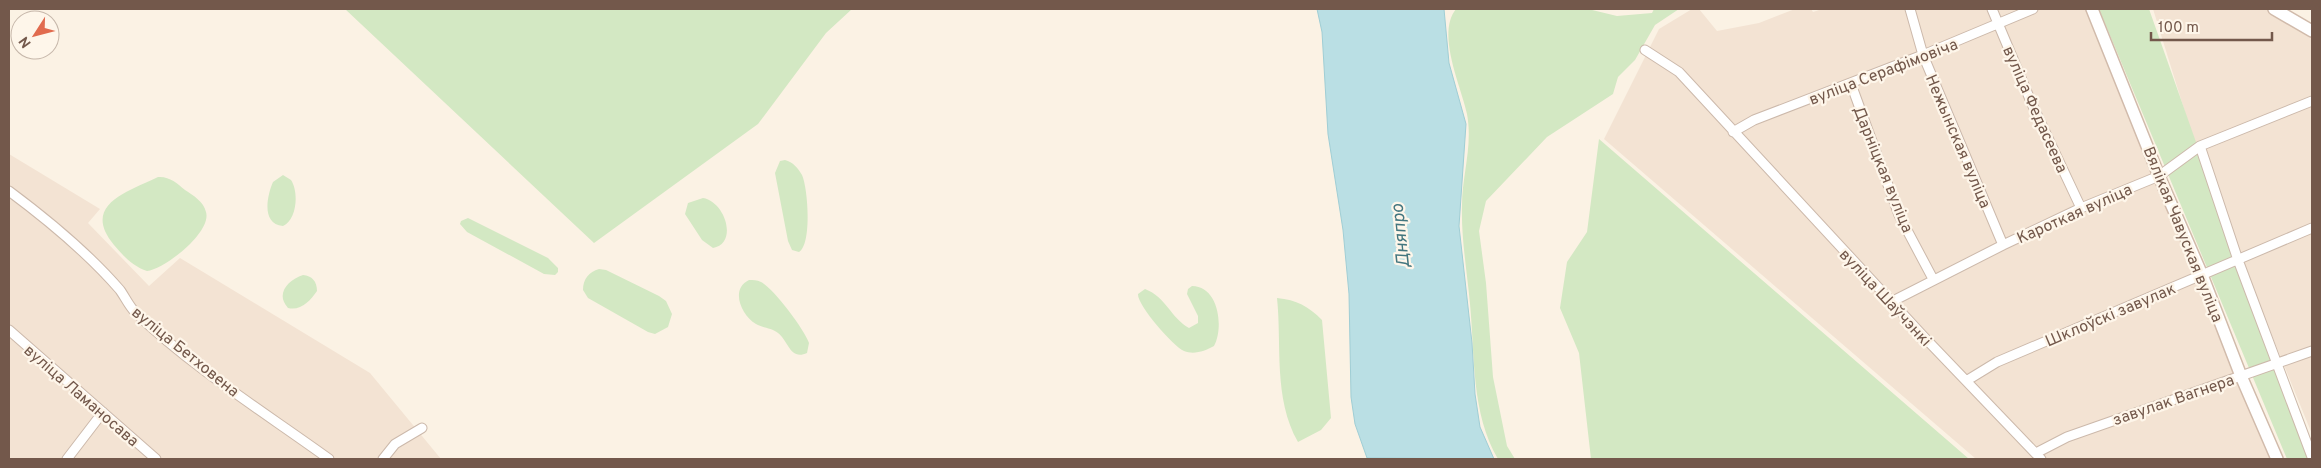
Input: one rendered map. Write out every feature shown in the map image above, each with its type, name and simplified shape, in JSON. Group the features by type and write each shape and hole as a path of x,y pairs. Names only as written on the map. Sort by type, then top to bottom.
{"main road":[{"name":"Вялікая Чавуская вуліца","path":"2092,9 2159,176 2202,275 2241,376 2278,459"},
{"path":"2274,9 2312,31"}],"street":[{"name":"Нежынская вуліца","path":"1910,9 1923,55 2002,244"},
{"name":"вуліца Федасеева","path":"1992,9 2032,104 2081,208"},
{"name":"вуліца Серафімовіча","path":"1733,132 1754,120 1851,84 1884,68 1999,25 2033,9"},
{"name":"вуліца Шаўчэнкі","path":"1645,50 1679,72 1891,302 2039,456"},
{"name":"Дарніцкая вуліца","path":"1851,84 1899,215 1932,279"},
{"name":"Кароткая вуліца","path":"1891,302 2002,244 2081,208 2159,176 2200,146 2312,101"},
{"path":"2200,146 2238,260 2312,457 2307,459"},
{"name":"вуліца Бетховена","path":"9,191 36,211 86,256 120,290 133,310 190,358 329,459"},
{"name":"Шклоўскі завулак","path":"1966,381 1997,362 2312,228"},
{"name":"вуліца Ламаносава","path":"9,330 156,459"},
{"name":"завулак Вагнера","path":"2039,456 2067,437 2312,351"},
{"path":"67,459 103,412"},
{"path":"389,457 395,444 422,428"}],"shaded area":[{"path":"1692,9 1699,9 1717,31 1759,23 1795,9 1811,9 1813,12 1822,9 2085,9 2273,459 1976,459 1604,139 1659,29"},
{"path":"2153,9 2268,9 2312,35 2312,434 2198,154"},
{"path":"9,154 100,209 88,223 149,286 180,258 370,373 441,459 9,459"}],"green space":[{"path":"345,9 852,9 826,33 758,124 594,243"},
{"path":"1456,9 1588,9 1617,16 1652,13 1654,9 1679,9 1655,25 1635,60 1618,77 1613,94 1547,137 1486,201 1479,231 1486,283 1493,377 1507,446 1515,459 1498,459 1483,423 1476,384 1462,217 1462,194 1469,126 1452,60 1448,32 1450,20"},
{"path":"2099,9 2149,9 2308,459 2287,459"},
{"path":"1599,139 1969,459 1591,459 1579,353 1560,308 1567,262 1587,232"},
{"path":"785,160 793,164 802,175 806,192 808,216 806,239 799,252 792,250 788,241 775,173 780,161"},
{"path":"283,175 291,180 294,185 296,198 294,212 288,223 283,226 271,220 268,202 273,182"},
{"path":"158,177 173,180 198,199 205,208 206,220 195,239 175,257 155,269 147,271 133,264 117,249 105,231 103,219 106,209 113,201"},
{"path":"703,198 711,201 718,207 726,223 725,239 721,245 713,248 702,240 685,214 688,203"},
{"path":"468,218 548,258 558,268 558,272 555,275 544,274 467,232 460,224 461,221"},
{"path":"599,269 606,270 666,301 672,314 668,327 655,334 648,332 588,298 583,290 585,279 592,272"},
{"path":"303,275 313,280 317,291 301,307 288,308 283,298 285,288 292,280"},
{"path":"749,280 760,281 767,286 788,310 809,343 807,353 801,355 793,352 778,333 756,324 746,315 739,296 743,284"},
{"path":"1192,286 1201,288 1213,300 1217,309 1219,329 1214,346 1192,353 1179,348 1164,334 1143,307 1138,294 1145,289 1158,297 1177,319 1189,328 1198,323 1198,316 1187,294 1188,289"},
{"path":"1277,298 1302,304 1322,320 1331,418 1321,430 1298,442 1290,425 1282,389"}],"water":[{"name":"Дняпро","path":"1317,9 1444,9 1449,63 1466,124 1459,226 1472,343 1475,394 1480,427 1494,459 1367,458 1355,424 1351,397 1349,294 1343,230 1328,134 1322,32"}]}
